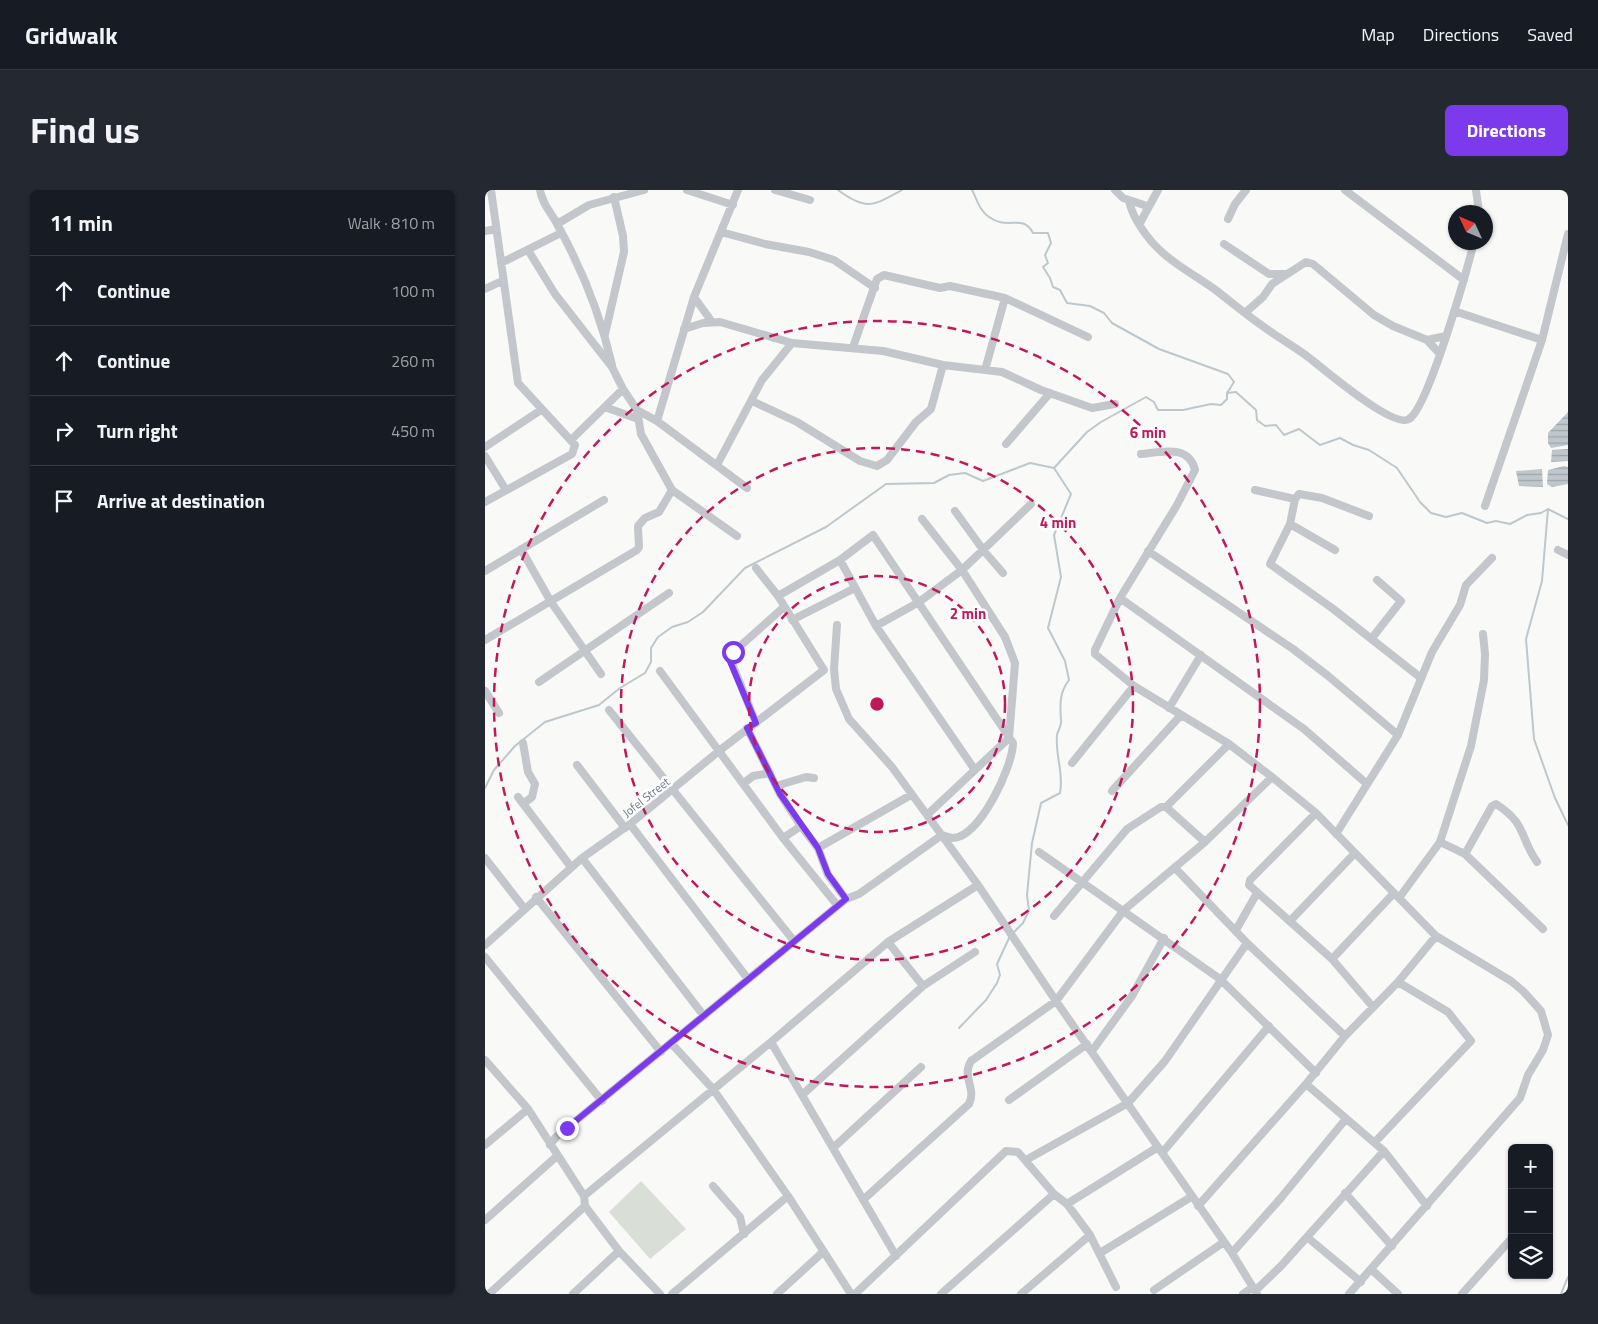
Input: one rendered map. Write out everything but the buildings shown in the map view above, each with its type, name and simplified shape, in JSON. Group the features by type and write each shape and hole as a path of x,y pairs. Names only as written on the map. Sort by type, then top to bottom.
{"street":[{"path":"485,502 572,454 575,446 518,384 502,281 491,190"},
{"path":"540,190 546,209 557,224 605,336 612,367"},
{"path":"557,224 589,205 644,190"},
{"path":"687,190 733,205"},
{"path":"657,420 694,297 738,190"},
{"path":"775,190 810,200"},
{"path":"1115,190 1129,201 1147,206"},
{"path":"1140,224 1147,206 1158,190"},
{"path":"1228,219 1237,200 1245,190"},
{"path":"1345,190 1464,280"},
{"path":"1476,190 1478,205"},
{"path":"605,336 624,252 623,236 614,197"},
{"path":"1129,201 1151,242 1171,260 1311,359 1333,378 1383,412 1395,419 1404,421 1411,419 1420,404 1440,354 1472,250"},
{"path":"485,231 496,228"},
{"path":"721,232 809,252 834,260 875,288"},
{"path":"501,264 561,233"},
{"path":"1485,506 1542,340 1568,234"},
{"path":"1224,244 1269,274 1280,276 1291,273"},
{"path":"528,250 564,307 612,367 623,389 637,410 641,434 672,490 737,536"},
{"path":"1246,312 1263,297 1272,284 1291,273 1302,263 1313,264 1374,315 1393,326 1427,340 1440,354"},
{"path":"853,347 877,279 884,275 940,288 949,286 1005,298 1088,337"},
{"path":"485,289 502,281"},
{"path":"694,297 712,322"},
{"path":"985,370 1005,298"},
{"path":"1454,311 1542,340"},
{"path":"684,329 712,322 721,322 792,343 883,351 943,365 1002,372 1050,393 1092,408 1115,404"},
{"path":"1427,340 1446,336"},
{"path":"717,465 762,380 792,343"},
{"path":"752,401 797,422 860,461 877,466 887,460 915,422 931,409 943,365"},
{"path":"571,440 623,389"},
{"path":"1006,444 1050,393"},
{"path":"605,407 638,419"},
{"path":"485,447 541,410"},
{"path":"637,410 657,420 747,488"},
{"path":"1141,454 1172,451 1183,453 1189,456 1195,470 1177,505 1120,598 1095,653 1134,686 1229,744 1316,813 1436,936 1517,986 1541,1011 1548,1035 1543,1050 1527,1075 1520,1098 1372,1270 1349,1294"},
{"path":"485,456 506,490"},
{"path":"485,640 637,550 639,547 638,526 645,518 659,512 672,490"},
{"path":"1255,490 1295,499"},
{"path":"1369,516 1322,498 1303,493 1299,494 1295,499 1290,524 1269,564 1319,598 1421,678"},
{"path":"485,571 605,500"},
{"path":"876,626 919,602 962,570 1031,504"},
{"path":"955,511 984,551 1003,573"},
{"path":"922,519 962,570 1005,637 1015,663 1009,738 927,815"},
{"path":"1290,524 1335,550"},
{"path":"778,596 840,560 873,535 919,602 1013,746 999,790 989,807 965,833 953,838 942,835"},
{"path":"521,549 551,602 601,674"},
{"path":"1558,550 1568,555"},
{"path":"1148,551 1293,649 1398,735"},
{"path":"1336,834 1398,735 1432,652 1460,605 1466,585 1492,558"},
{"path":"840,560 876,626 975,770"},
{"path":"756,568 778,596 792,620 855,588"},
{"path":"1372,638 1401,601 1377,580"},
{"path":"539,682 584,649 669,593"},
{"path":"1120,598 1304,729 1367,784"},
{"path":"756,723 729,656 784,607"},
{"name":"Jofel Street","path":"485,946 536,897 582,858 675,789 747,728 824,670 792,620"},
{"path":"837,625 834,669 837,689 849,719 889,763 978,885 1191,1197 1232,1253 1255,1291"},
{"path":"1332,958 1396,896 1440,842 1471,746 1479,711 1485,664 1483,634"},
{"path":"1169,708 1201,655"},
{"path":"660,671 783,838 837,905"},
{"path":"1072,763 1134,686"},
{"path":"485,691 499,714"},
{"path":"609,710 675,789 794,941"},
{"path":"1112,791 1181,715"},
{"path":"747,728 776,786 801,826 818,848 828,874 846,899"},
{"path":"523,743 528,772 535,784 531,796 521,801 571,867"},
{"path":"1166,808 1229,744"},
{"path":"577,765 748,979"},
{"path":"744,783 753,776 770,773"},
{"path":"776,786 806,777 814,778"},
{"path":"864,1199 969,1104 973,1091 967,1074 971,1061 1056,1001 1124,910 1205,842 1272,777"},
{"path":"818,848 911,795"},
{"path":"1465,854 1492,806 1496,804 1519,823 1529,850 1537,862"},
{"path":"1054,916 1127,830 1161,807 1166,808 1205,842"},
{"path":"1316,813 1250,880 1249,885 1332,958 1373,1007"},
{"path":"783,838 801,826"},
{"path":"550,1144 556,1137 602,1101 837,905 859,894 942,835"},
{"path":"1440,842 1465,854 1543,929"},
{"path":"1039,852 1220,979 1316,1073"},
{"path":"1291,920 1355,853"},
{"path":"485,858 524,908"},
{"path":"582,858 704,1016"},
{"path":"1175,868 1247,943 1345,1036"},
{"path":"584,1196 771,1042 888,942 978,885"},
{"path":"1236,930 1257,893"},
{"path":"536,897 661,1052"},
{"path":"1198,1206 1316,1073 1345,1036 1398,982 1436,936"},
{"path":"1009,1100 1090,1047 1133,996 1164,938"},
{"path":"888,942 923,986"},
{"path":"1026,1160 1128,1103 1165,1061 1220,979 1247,943"},
{"path":"802,1095 923,986 975,952"},
{"path":"485,957 602,1101"},
{"path":"1375,1142 1471,1041 1448,1012 1398,982"},
{"path":"1067,1204 1160,1150 1269,1026"},
{"path":"771,1042 896,1256"},
{"path":"671,1043 713,1089 788,1196 851,1294"},
{"path":"485,1060 527,1109 584,1196 585,1206 619,1251 660,1294"},
{"path":"833,1148 921,1067"},
{"path":"1306,1084 1345,1120 1384,1151 1427,1206"},
{"path":"485,1145 527,1109"},
{"path":"1232,1253 1281,1199 1345,1120"},
{"path":"855,1294 1006,1151 1017,1152 1055,1194 1067,1204 1090,1235 1116,1287"},
{"path":"1243,1294 1255,1291 1384,1151"},
{"path":"485,1220 557,1156"},
{"path":"713,1186 740,1217 744,1234"},
{"path":"1345,1193 1392,1246"},
{"path":"941,1294 1055,1194"},
{"path":"673,1294 788,1196"},
{"path":"1100,1253 1191,1197"},
{"path":"489,1294 585,1206"},
{"path":"1021,1294 1090,1235"},
{"path":"1307,1236 1361,1282"},
{"path":"1154,1290 1224,1242"},
{"path":"1462,1294 1508,1242"},
{"path":"573,1294 619,1251"},
{"path":"777,1294 823,1252"},
{"path":"1372,1270 1398,1294"}],"shaded area":[{"path":"1568,412 1568,445 1551,448 1548,443 1548,433"},
{"path":"1568,449 1568,461 1551,462 1552,450"},
{"path":"1564,466 1568,467 1568,484 1552,487 1547,484 1548,470"},
{"path":"1542,469 1543,487 1519,486 1516,471"},
{"path":"641,1181 686,1229 650,1259 609,1212"}],"waterway":[{"path":"838,190 856,201 870,204 884,200 902,190"},
{"path":"972,190 981,208 989,217 996,221 1025,224 1033,233 1048,233 1051,243 1045,255 1048,263 1043,267 1053,287 1060,290 1067,303 1090,306 1104,313 1112,323 1159,349 1228,374 1234,382 1227,393 1227,399 1221,405 1211,404 1183,410 1158,410 1154,402 1146,397 1087,432 1054,468"},
{"path":"1227,393 1236,392 1256,410 1257,420 1265,426 1276,425 1284,435 1299,429 1320,445 1340,438 1369,450 1397,468 1420,502 1431,513 1446,517 1462,513 1487,523 1496,521 1510,524 1527,515 1541,513 1548,509 1568,519"},
{"path":"485,788 494,770 515,746 545,722 599,705 620,688 645,673 651,662 651,648 658,637 672,627 688,622 703,612 745,568 826,527 886,484 934,483 949,475 965,473 983,481 1030,463 1054,468 1071,494 1054,535 1061,577 1048,628 1065,661 1069,680 1062,694 1060,704 1061,724 1057,735 1061,786 1060,793 1041,803 1032,843 1027,895 1029,911 1023,923 1013,933"},
{"path":"1548,509 1542,581 1526,639 1534,739 1555,798 1568,825"},
{"path":"959,1028 986,1000 997,983 1000,975 997,964 1010,936"},
{"path":"1561,1294 1568,1277"}],"route":[{"path":"567,1128 846,899 828,874 818,848 780,794 747,728 756,723 729,659 730,654 733,652"}]}
